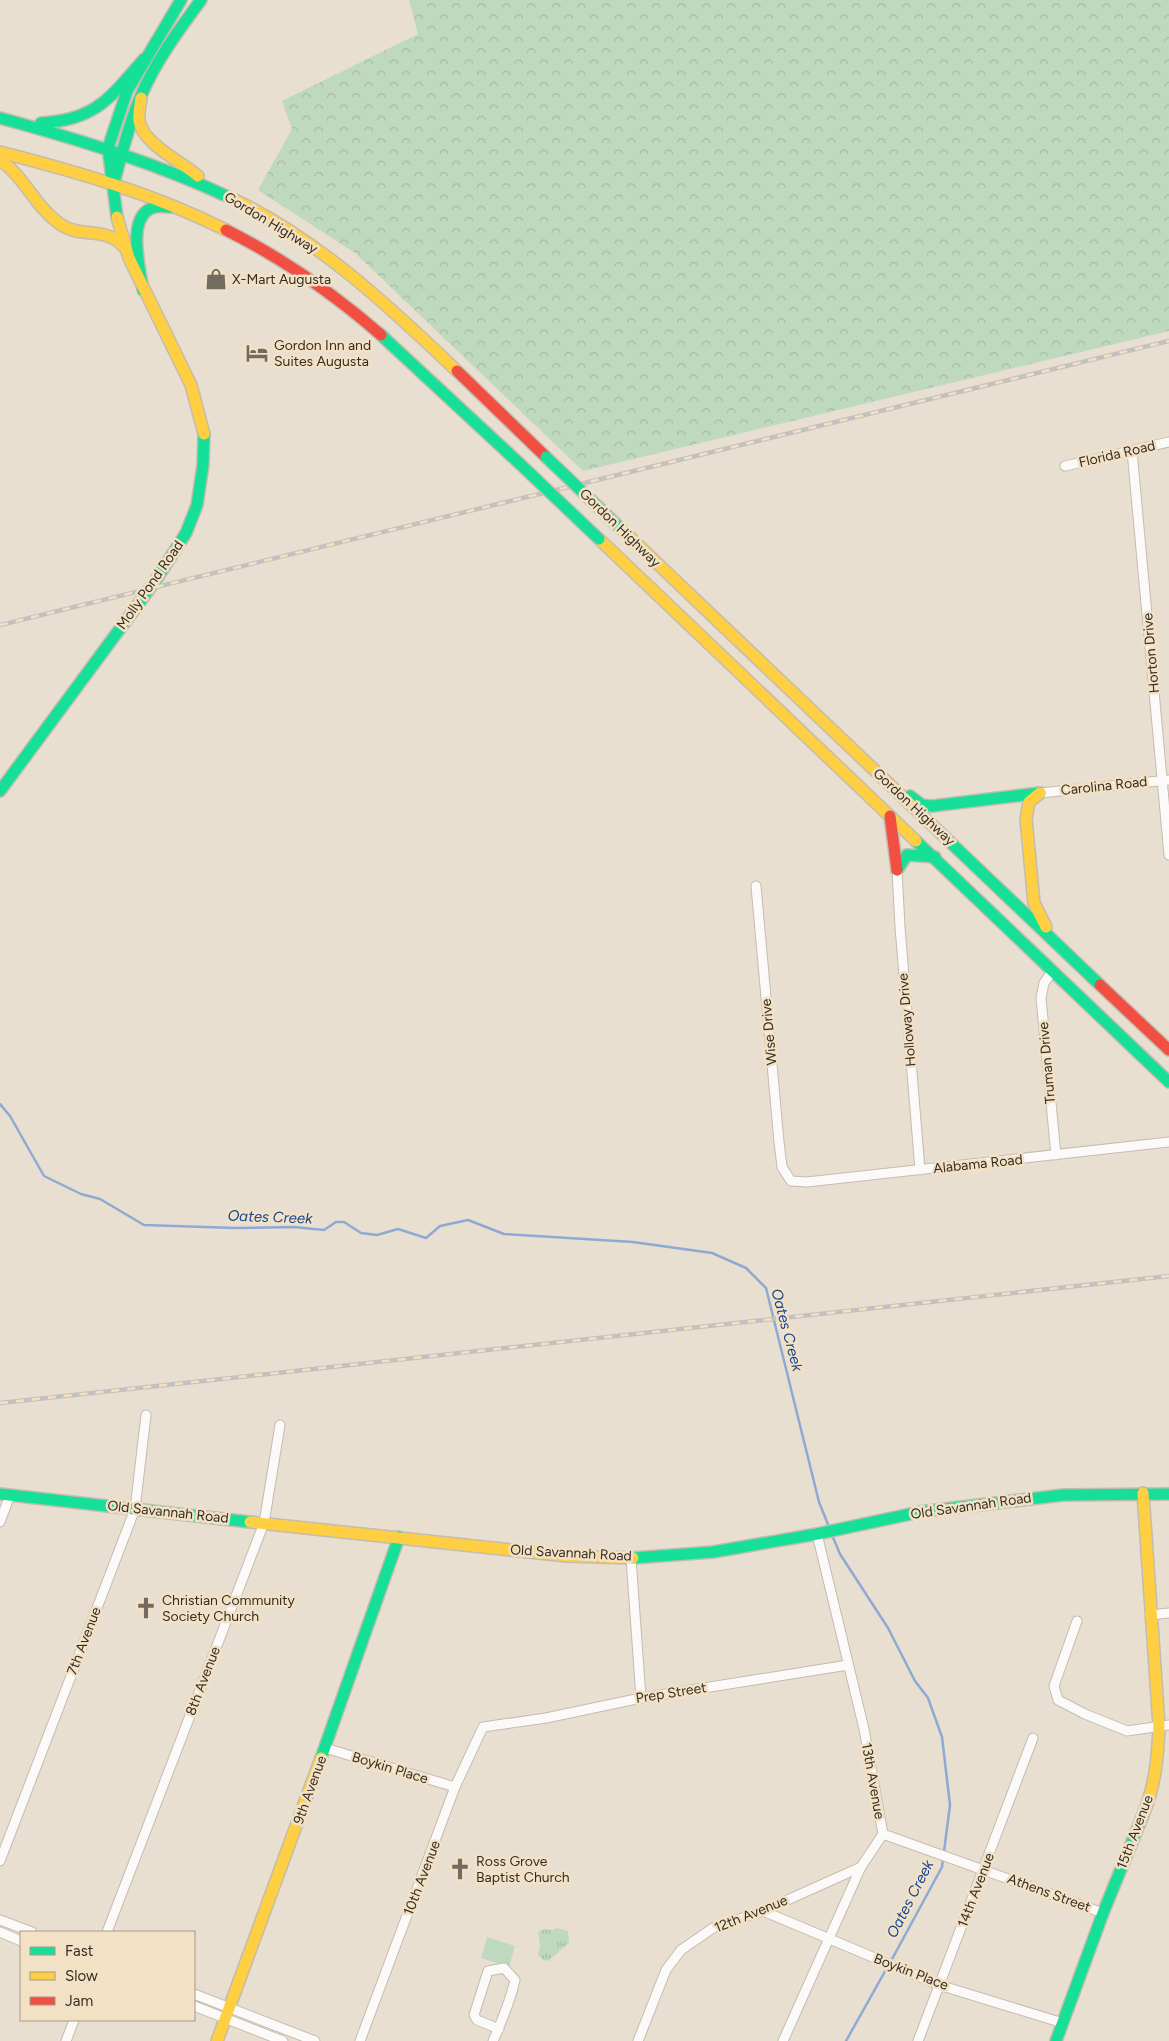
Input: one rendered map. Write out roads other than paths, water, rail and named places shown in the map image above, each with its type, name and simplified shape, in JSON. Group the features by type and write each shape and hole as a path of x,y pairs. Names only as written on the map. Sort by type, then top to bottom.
{"main road":[{"path":"114,183 108,148 124,98 144,59 181,0"},
{"path":"114,183 141,98 176,34 201,0"},
{"path":"20,124 64,123 82,118 109,98 144,59"},
{"path":"141,98 139,124 143,130 153,141 196,173 212,189"},
{"name":"Gordon Highway","path":"0,118 108,148 163,167 212,189 287,230 343,270 390,311 546,457 1169,1050"},
{"name":"Gordon Highway","path":"0,152 114,183 182,210 280,260 345,305 394,346 599,539 1169,1082"},
{"path":"0,160 15,172 60,225 79,233 106,233 120,239 126,249"},
{"name":"Molly Pond Road","path":"0,791 161,572 186,533 197,505 203,466 204,430 201,417 191,385 143,290 126,249 116,215 114,183"},
{"path":"143,290 136,238 138,224 147,210 157,206 182,210"},
{"path":"893,788 911,796 922,805 932,806 1040,793"},
{"path":"1040,793 1029,802 1026,819 1034,903 1051,937"},
{"path":"890,816 898,870"},
{"path":"898,870 904,857 907,855 934,857"},
{"name":"15th Avenue","path":"1056,2041 1103,1913 1150,1799 1164,1725 1150,1615 1143,1493"},
{"name":"Old Savannah Road","path":"5,1495 567,1556 631,1558 713,1552 822,1533 920,1512 1063,1494 1169,1494"},
{"name":"9th Avenue","path":"217,2041 325,1748 399,1537"}],"street":[{"name":"Florida Road","path":"1065,466 1169,442"},
{"name":"Horton Drive","path":"1132,451 1166,780 1169,855"},
{"name":"Carolina Road","path":"1040,793 1166,780"},
{"name":"Holloway Drive","path":"898,870 900,927 920,1170"},
{"name":"Wise Drive","path":"756,886 779,1142 782,1167 787,1178"},
{"name":"Truman Drive","path":"1052,972 1044,983 1042,998 1056,1155"},
{"name":"Alabama Road","path":"787,1178 798,1182 807,1182 1169,1142"},
{"name":"7th Avenue","path":"0,1861 135,1509 146,1415"},
{"name":"8th Avenue","path":"108,1931 264,1523 280,1425"},
{"path":"0,1522 5,1495"},
{"name":"13th Avenue","path":"783,2041 861,1867 883,1834 864,1730 848,1665 822,1533"},
{"path":"631,1558 640,1698"},
{"path":"1150,1615 1169,1613"},
{"path":"1077,1622 1054,1686 1058,1700 1085,1714 1127,1731 1164,1725"},
{"name":"Prep Street","path":"494,1723 546,1718 640,1698 848,1665"},
{"name":"10th Avenue","path":"360,2041 455,1787 483,1726 494,1723"},
{"name":"14th Avenue","path":"918,2041 985,1870 1033,1738"},
{"name":"Boykin Place","path":"325,1748 455,1787"},
{"name":"Athens Street","path":"883,1834 1103,1913"},
{"name":"12th Avenue","path":"638,2041 666,1970 682,1950 713,1928 763,1911 861,1867"},
{"name":"Boykin Place","path":"763,1911 829,1940 939,1984 1063,2023"},
{"path":"0,1920 29,1931"},
{"path":"0,1932 20,1941"},
{"path":"493,2041 510,2002 515,1980 504,1968 488,1971 474,2015 477,2020 498,2029"},
{"path":"195,1995 283,2041"},
{"path":"195,2006 228,2012 316,2041"},
{"path":"66,2041 74,2021"}],"waterway":[{"name":"Oates Creek","path":"0,1104 10,1116 44,1176 81,1194 100,1199 144,1225 236,1228 294,1227 324,1230 336,1222 344,1222 361,1233 377,1235 398,1229 426,1238 440,1226 468,1220 504,1234 633,1242 712,1253 746,1268 766,1288 819,1502 829,1527"},
{"name":"Oates Creek","path":"832,1535 840,1554 888,1628 915,1681 928,1698 942,1737 950,1805 942,1867 891,1961"},
{"name":"Oates Creek","path":"846,2041 888,1966"}],"railway":[{"path":"0,625 1169,341"},
{"path":"0,1403 1169,1276"}],"place":[{"name":"X-Mart Augusta","path":"216,279"},
{"name":"Gordon Inn and Suites Augusta","path":"257,353"},
{"name":"Christian Community Society Church","path":"146,1608"},
{"name":"Ross Grove Baptist Church","path":"460,1869"}]}
